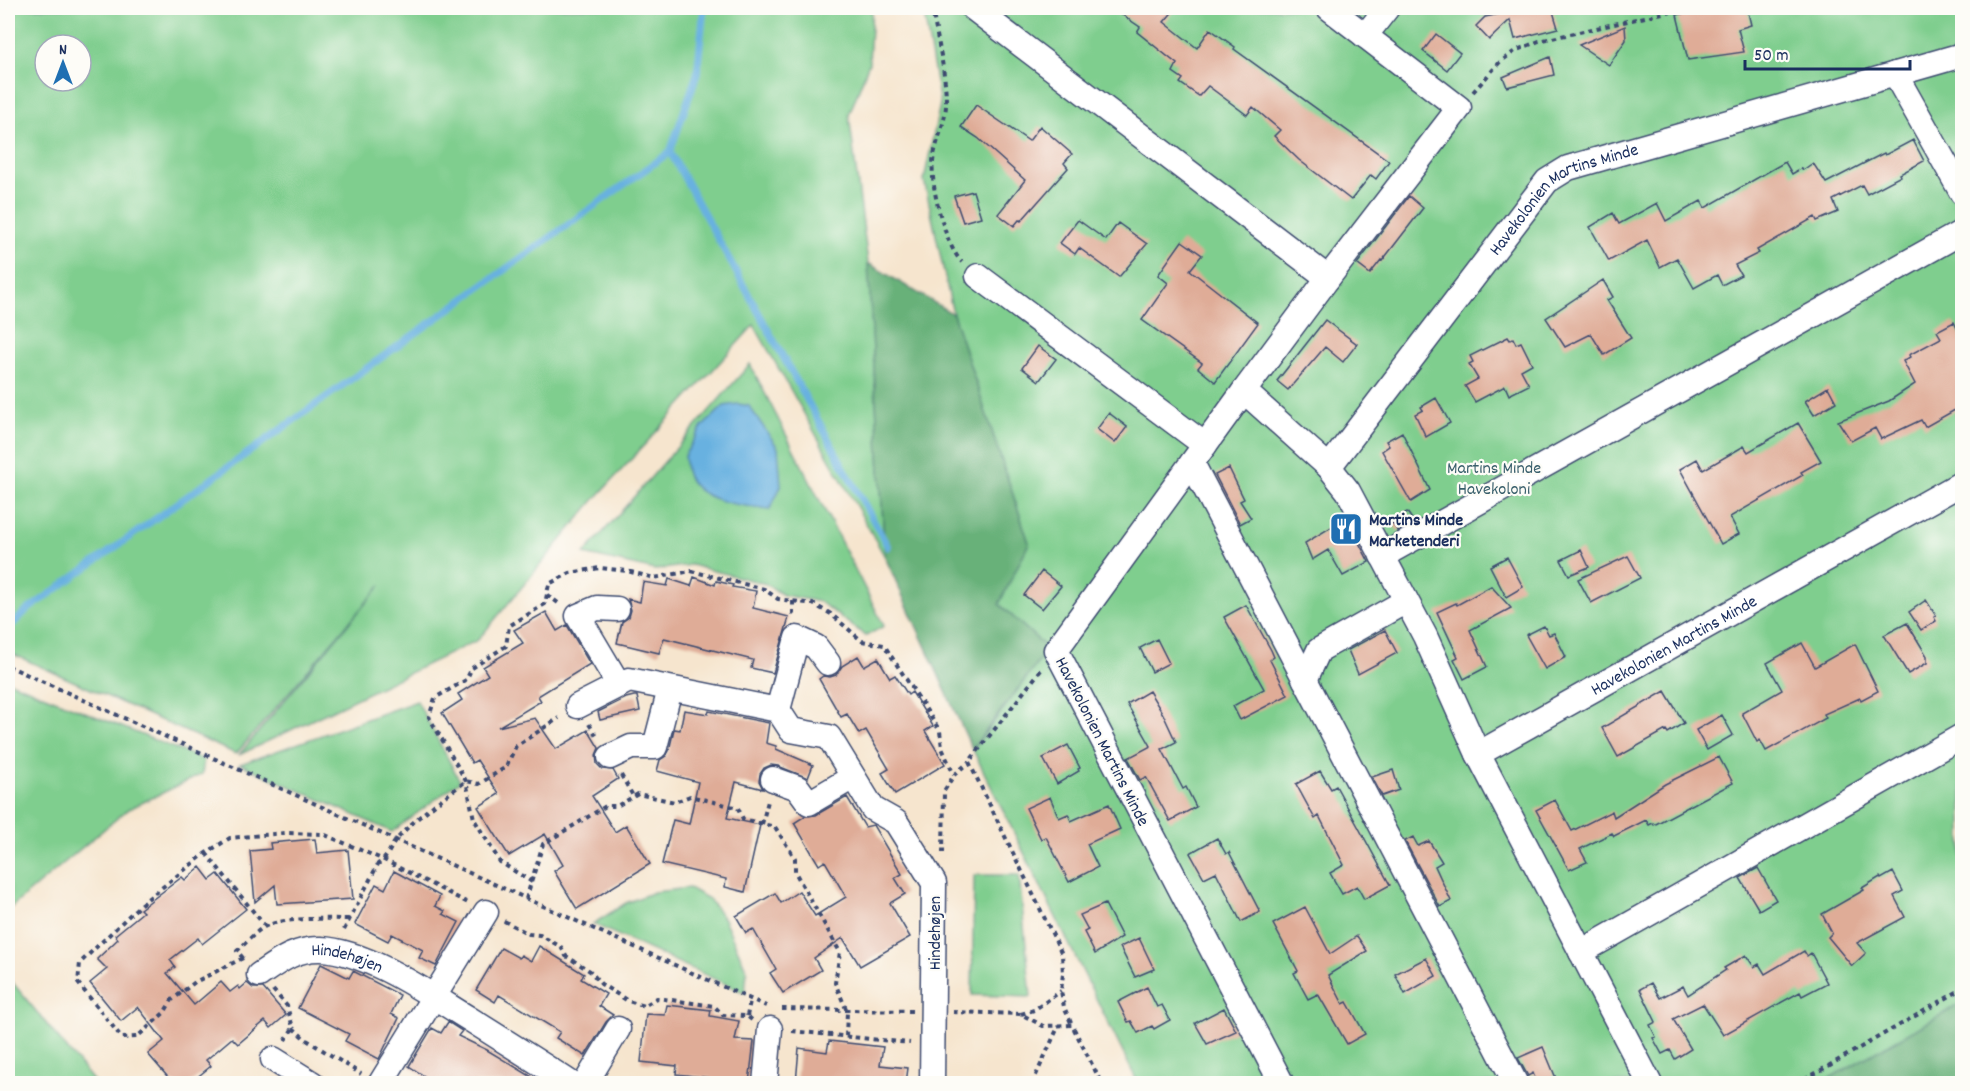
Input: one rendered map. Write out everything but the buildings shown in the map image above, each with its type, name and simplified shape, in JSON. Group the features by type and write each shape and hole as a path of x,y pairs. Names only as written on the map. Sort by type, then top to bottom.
{"street":[{"path":"973,8 1328,278"},
{"path":"1329,8 1459,108"},
{"path":"1365,36 1387,8"},
{"name":"Havekolonien Martins Minde","path":"1329,467 1547,181 1568,168 1962,55"},
{"path":"1895,74 1962,193"},
{"name":"Havekolonien Martins Minde","path":"1282,1083 1056,650 1328,278 1459,108"},
{"path":"1382,556 1962,232"},
{"path":"978,276 1198,454 1247,572 1516,1083"},
{"path":"1244,391 1329,467 1348,491 1425,636 1478,754 1650,1083"},
{"name":"Havekolonien Martins Minde","path":"1478,754 1962,483"},
{"path":"1305,681 1319,650 1406,601"},
{"path":"617,609 597,608 578,616 619,685"},
{"path":"578,706 629,680 778,710 797,638 816,647 828,663"},
{"path":"610,758 631,747 655,747 670,688"},
{"name":"Hindehøjen","path":"778,710 791,730 829,737 873,810 896,822 934,884 933,1083"},
{"path":"1581,952 1962,736"},
{"path":"773,779 798,788 809,803 853,777"},
{"path":"374,1081 434,997 486,912"},
{"name":"Hindehøjen","path":"251,967 305,950 338,951 381,967 573,1083"},
{"path":"765,1083 771,1015"},
{"path":"585,1083 618,1029"},
{"path":"273,1059 313,1083"}],"path":[{"path":"932,8 944,69 946,106 933,161 935,195 948,238 959,260 978,276"},
{"path":"1459,108 1500,62 1515,51 1539,41 1685,8"},
{"path":"934,884 943,867 944,791 954,775 969,762 1056,650"},
{"path":"8,666 750,1001 771,1015 846,1037 917,1043"},
{"path":"338,951 344,930 378,864 384,860 396,840 422,815 466,781 479,784 506,767 516,746 578,706"},
{"path":"969,762 1062,954 1064,974 1061,991 1065,1007 1102,1083"},
{"path":"526,899 543,844 606,806 617,806 638,794 675,802 690,796 738,808 743,819 775,827 795,858 795,872 840,952 835,983 847,1011 846,1037"},
{"path":"251,967 195,982 172,1000 164,1013 137,1037 122,1038 78,983 80,963 141,904 206,854 230,838 285,832 323,834 384,860 529,934 540,935 561,947 566,956 590,971 601,984 628,1001 644,1005 657,998 714,1005 723,1015 747,1016 761,1028 771,1015 785,1010 1021,1014 1035,1010 1061,991"},
{"path":"206,854 266,926"},
{"path":"1797,1083 1962,989"},
{"path":"747,1016 750,1001"},
{"path":"1021,1014 1043,1026 1072,1024"},
{"path":"1032,1083 1059,1025"},
{"path":"293,1028 305,1039 374,1081"}],"green space":[{"path":"8,8 872,8 869,63 849,115 868,263 885,557 754,325 595,499 478,640 239,755 381,585 236,754 8,652"},
{"name":"Martins Minde Havekoloni","path":"923,8 1962,8 1962,1003 1821,1083 1138,1083 973,750 1048,649 999,604 1029,543 953,314 924,180 940,104"},
{"path":"868,263 953,314 1029,543 999,604 1048,649 972,749 885,557"},
{"path":"750,364 884,626 866,636 820,602 783,595 766,584 691,565 655,570 584,554"},
{"path":"8,681 204,760 202,774 127,810 8,910"},
{"path":"417,701 460,781 392,832 240,764"},
{"path":"974,875 1019,875 1031,997 972,995"},
{"path":"689,888 709,899 724,919 747,971 745,993 593,924 626,903 654,892"},
{"path":"8,977 95,1083 8,1083"},
{"path":"1962,1003 1962,1083 1821,1083"}],"water":[{"path":"738,404 749,406 778,448 781,486 770,509 735,504 711,497 692,484 687,474 684,456 702,427 724,406"}],"waterway":[{"path":"8,629 26,611 670,152 697,74 704,8"},
{"path":"670,152 888,547"}],"place":[{"name":"Martins Minde Marketenderi","path":"1346,529"}]}
